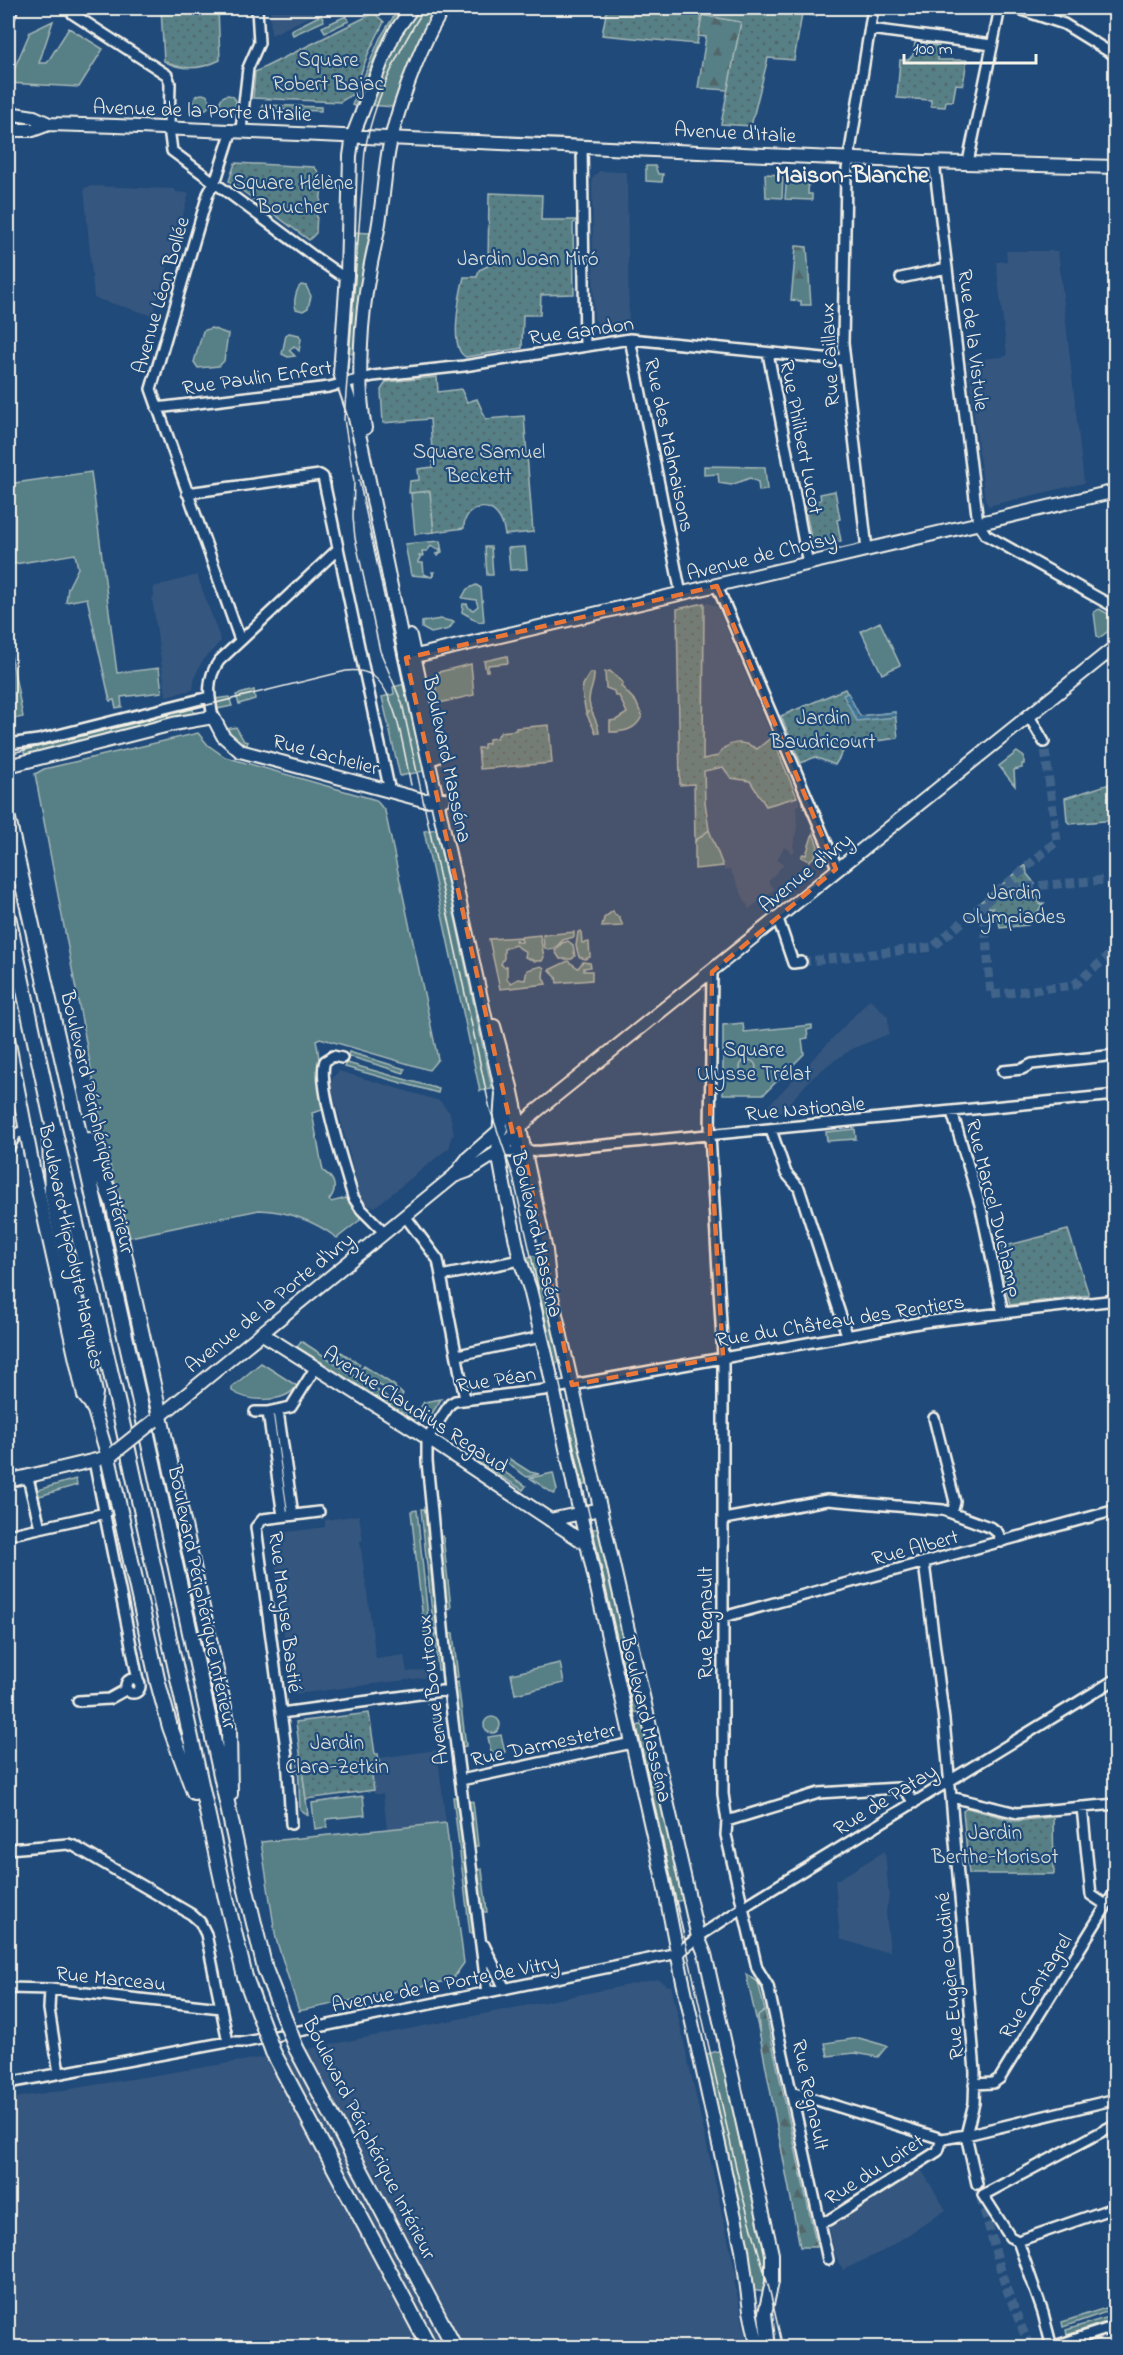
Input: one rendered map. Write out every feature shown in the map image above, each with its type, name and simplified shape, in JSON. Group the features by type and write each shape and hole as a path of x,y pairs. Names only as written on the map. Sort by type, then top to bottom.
{"highway":[{"path":"8,15 10,8"},
{"name":"Boulevard Périphérique Intérieur","path":"8,819 139,1398 230,1826 265,1969 296,2048 455,2348"},
{"path":"8,916 50,1111 120,1413 212,1841 245,1977 273,2052 430,2348"},
{"path":"72,1099 113,1203 157,1418 229,1730 230,1826"},
{"path":"50,1111 52,1193 95,1392 93,1407"},
{"path":"111,1455 158,1683 170,1727 212,1841"}],"main road":[{"name":"Boulevard Masséna","path":"411,657 360,436 342,384 340,360 347,275 350,161 353,135 390,42 412,8"},
{"name":"Boulevard Masséna","path":"444,8 426,40 400,110 387,159 378,232 367,284 361,379 364,424 502,1097 498,1152 520,1260 530,1289 553,1388 579,1513 666,1893 734,2210 758,2348"},
{"name":"Avenue de la Porte d'Italie","path":"8,113 34,117 49,124"},
{"name":"Avenue de la Porte d'Italie","path":"8,130 33,130 49,124 353,135"},
{"name":"Avenue d'Italie","path":"353,135 934,162 1116,167"},
{"name":"Avenue de Choisy","path":"411,657 1116,491"},
{"name":"Avenue d'Ivry","path":"516,1132 542,1107 1116,646"},
{"name":"Rue Lachelier","path":"213,717 223,736 240,751 390,792 423,800 441,800"},
{"path":"8,766 173,724 213,717"},
{"name":"Boulevard Masséna","path":"441,800 491,1015 506,1065 516,1132 572,1385 698,1937 705,1954 772,2254 773,2273 765,2313 769,2348"},
{"name":"Boulevard Hippolyte Marquès","path":"8,1038 34,1172 84,1396 93,1407 111,1455"},
{"name":"Avenue de la Porte d'Ivry","path":"111,1455 385,1233 453,1176 501,1129"},
{"name":"Avenue de la Porte d'Ivry","path":"453,1176 468,1171 498,1152 516,1132"},
{"name":"Avenue Claudius Regaud","path":"261,1333 427,1438 588,1545"},
{"path":"8,1481 28,1478 111,1455"},
{"path":"8,1489 28,1478"},
{"path":"550,1520 600,1509"}],"street":[{"path":"69,8 74,14 167,75 170,83 169,128 172,151 316,258 339,274 347,275"},
{"name":"Avenue Léon Bollée","path":"240,640 157,408 151,384 208,195 237,130 250,61 259,43 257,8"},
{"name":"Rue Caillaux","path":"867,549 843,360 846,176 873,8"},
{"path":"968,162 1000,8"},
{"path":"1016,8 1064,24 1116,56"},
{"path":"870,29 992,45"},
{"path":"582,146 585,346"},
{"name":"Rue de la Vistule","path":"934,162 978,523"},
{"path":"901,278 947,268"},
{"name":"Rue Gandon","path":"361,379 464,366 630,339 843,360"},
{"name":"Rue des Malmaisons","path":"630,339 681,594"},
{"name":"Rue Philibert Lucot","path":"768,353 808,564"},
{"name":"Rue Paulin Enfert","path":"157,408 342,384 361,379"},
{"path":"187,493 320,475 324,480 390,792"},
{"path":"978,523 986,535 1116,608"},
{"path":"213,717 209,683 215,666 338,549"},
{"path":"717,586 836,865 836,872"},
{"path":"8,744 209,697"},
{"path":"1029,716 1044,742"},
{"path":"778,919 793,963 801,962"},
{"name":"Rue Regnault","path":"712,972 710,1135 723,1357 723,1794 727,1821 726,1835 757,1968 768,1986 828,2260"},
{"path":"1003,1071 1022,1069 1032,1064 1116,1055"},
{"path":"342,1058 333,1056 325,1061 324,1089 353,1197 361,1209 385,1233"},
{"name":"Rue Nationale","path":"498,1152 521,1153 771,1130 952,1112 978,1107 1116,1095"},
{"path":"502,1097 516,1132"},
{"name":"Rue Marcel Duchamp","path":"952,1112 981,1208 1003,1313"},
{"path":"8,1149 16,1134 27,1129"},
{"path":"771,1130 786,1173 799,1188 847,1335"},
{"path":"405,1216 438,1260 465,1399"},
{"path":"441,1276 520,1260"},
{"name":"Rue du Château des Rentiers","path":"572,1385 924,1322 1116,1300"},
{"path":"458,1355 541,1337"},
{"path":"255,1412 273,1412 291,1407 316,1367"},
{"path":"553,1388 572,1385"},
{"name":"Rue Péan","path":"427,1438 450,1404 465,1399 553,1388"},
{"path":"273,1412 288,1516 319,1512"},
{"path":"934,1418 955,1502 952,1513"},
{"name":"Avenue Boutroux","path":"427,1438 427,1463 449,1690 487,1993"},
{"path":"78,1701 109,1699 126,1689 130,1693 138,1691 140,1687 94,1461"},
{"path":"28,1478 40,1527"},
{"path":"724,1519 827,1500 943,1510 992,1528 998,1533 1001,1542"},
{"name":"Rue Albert","path":"723,1617 1116,1510"},
{"path":"8,1535 106,1513"},
{"name":"Rue Maryse Bastié","path":"288,1516 263,1519 256,1527 288,1756 291,1824"},
{"name":"Rue Eugène Oudiné","path":"924,1563 950,1780 974,2053 973,2110 966,2135"},
{"name":"Rue de Patay","path":"678,1953 742,1908 1116,1679"},
{"path":"281,1713 449,1690"},
{"name":"Rue Darmesteter","path":"461,1780 632,1743"},
{"path":"727,1821 819,1793 898,1788 906,1791 914,1803"},
{"path":"951,1797 1017,1813 1116,1804"},
{"path":"1082,1807 1091,1895 1106,1905"},
{"path":"8,1849 68,1844 76,1847 200,1922 206,1934 223,2043"},
{"name":"Rue Cantagrel","path":"974,2084 993,2083 1000,2078 1116,1890"},
{"name":"Avenue Boutroux","path":"480,1938 505,1989"},
{"name":"Avenue de la Porte de Vitry","path":"8,2083 223,2043 246,2042 678,1953"},
{"name":"Rue Marceau","path":"8,1988 50,1989 216,2008"},
{"path":"50,1989 48,2009 59,2073"},
{"path":"791,2092 942,2139 1116,2099"},
{"path":"1116,2124 983,2195 1010,2237 1018,2241 1043,2313 1050,2347 1116,2325"},
{"path":"966,2135 977,2184"},
{"name":"Rue du Loiret","path":"820,2222 830,2220 938,2151 942,2139"},
{"path":"1018,2241 1116,2207"}],"highlighted area":[{"path":"717,586 836,869 712,972 710,1135 723,1357 572,1385 519,1128 513,1135 406,658"}],"shaded area":[{"path":"270,8 321,8 319,12 314,10 313,15 271,35"},
{"path":"599,171 627,172 629,330 601,327 594,319 592,179"},
{"path":"91,186 175,189 176,192 189,193 154,316 94,298 84,188"},
{"path":"1006,251 1058,251 1084,483 988,506 985,500 967,361 1007,356 996,262 1007,261"},
{"path":"197,575 221,641 201,663 195,676 193,690 166,696 152,598 154,597 153,587"},
{"path":"704,603 717,607 772,737 757,749 738,742 720,752 718,756 703,759"},
{"path":"848,693 860,716 895,712 896,717 857,721 843,695"},
{"path":"723,767 742,781 750,781 766,806 797,797 801,804 796,806 797,827 793,846 795,851 791,853 784,847 777,860 784,864 768,882 774,889 749,909 730,869 725,871 709,830 703,771"},
{"path":"870,999 888,1017 889,1034 854,1048 829,1064 809,1081 779,1115 768,1106"},
{"path":"339,1071 440,1101 450,1113 454,1135 451,1137 450,1147 375,1207 367,1205 361,1197 331,1085 333,1077"},
{"path":"359,1515 363,1540 360,1541 376,1659 404,1655 407,1672 428,1669 429,1677 297,1694 291,1689 271,1534 325,1527 325,1520"},
{"path":"437,1750 446,1823 387,1830 383,1794 374,1794 371,1769 379,1768 378,1758"},
{"path":"885,1851 889,1896 886,1912 890,1951 876,1950 840,1939 835,1881"},
{"path":"658,1979 668,1986 671,1985 737,2279 734,2280 748,2347 8,2348 8,2099 278,2055"},
{"path":"921,2169 946,2210 885,2250 843,2270 835,2255 829,2227"}],"green space":[{"path":"161,8 218,8 220,60 192,68 164,61"},
{"path":"399,8 403,8 382,40 355,106 352,105 380,38"},
{"path":"417,8 438,8 394,107 370,105 395,45"},
{"path":"607,8 818,8 816,16 802,14 794,60 768,58 751,126 721,124 741,22 702,15 697,44 602,35"},
{"name":"Square Robert Bajac","path":"374,13 384,22 368,54 353,94 340,102 253,98 255,72"},
{"path":"321,15 324,21 293,35 291,30"},
{"path":"702,15 741,22 728,90 698,88 706,37 698,36"},
{"path":"346,16 349,21 325,32 322,27"},
{"path":"53,21 39,63 47,63 69,28 103,49 79,87 8,83 30,32"},
{"path":"915,43 939,46 938,60 967,60 963,85 956,84 953,101 946,101 945,107 931,106 931,100 897,98 900,60 908,60 913,55"},
{"path":"202,94 210,102 202,110 194,102"},
{"path":"225,95 231,95 236,103 234,109 225,111 220,106 220,100"},
{"path":"262,105 321,107 321,111 262,109"},
{"name":"Square Hélène Boucher","path":"235,163 314,167 323,177 320,205 323,211 317,212 316,233 309,240 229,181"},
{"path":"646,166 655,166 658,174 663,174 662,182 646,181"},
{"path":"765,174 783,175 782,198 766,197"},
{"path":"787,175 809,176 808,194 812,194 812,200 785,199"},
{"name":"Jardin Joan Miró","path":"489,193 542,195 541,220 577,220 573,224 574,294 541,295 540,315 523,315 522,348 466,357 461,352 456,333 458,307 464,277 477,277 479,270 488,266"},
{"path":"352,232 370,233 358,354 345,353"},
{"path":"796,246 807,247 811,305 801,305 801,301 791,300"},
{"path":"301,285 306,286 311,296 308,308 303,311 296,309 295,303 296,293"},
{"path":"211,328 228,334 224,361 219,366 198,368 194,362 203,331"},
{"path":"289,333 299,335 301,339 299,351 294,346 289,350 295,356 288,357 282,354 286,335"},
{"name":"Square Samuel Beckett","path":"437,377 438,392 461,389 467,402 477,399 486,419 524,416 533,532 505,535 502,522 496,514 490,509 482,508 469,513 464,528 434,532 430,491 409,493 410,481 419,480 418,469 433,467 430,419 383,423 381,390 386,382"},
{"path":"704,466 765,467 767,490 759,491 758,482 750,478 731,485 719,483 718,474 704,475"},
{"path":"91,472 117,673 159,668 162,692 121,697 122,707 116,708 114,700 110,701 87,598 66,602 68,588 78,568 75,554 8,565 8,484"},
{"path":"430,491 434,532 415,534 411,493"},
{"path":"835,491 841,541 813,547 804,503 821,500 820,494"},
{"path":"440,541 442,552 438,556 436,554 440,553 440,549 431,546 427,551 422,551 423,556 419,556 418,563 423,563 424,574 430,577 411,575 405,544"},
{"path":"485,547 491,547 493,575 487,575"},
{"path":"525,547 527,569 510,570 508,548"},
{"path":"476,585 481,588 484,621 479,622 462,612 463,604 467,604 473,610 478,606 476,600 462,598 467,589"},
{"path":"704,603 703,759 718,756 726,747 736,743 757,749 772,737 797,797 766,806 750,781 731,778 723,767 704,771 709,830 695,841 694,784 680,785 677,609"},
{"path":"1099,609 1116,618 1115,626 1099,638 1094,612"},
{"path":"441,619 454,622 449,629 431,633 422,628 422,622"},
{"path":"880,622 900,665 882,674 861,631"},
{"path":"8,640 23,717 8,720"},
{"path":"507,656 508,663 488,665 488,671 486,671 484,661"},
{"path":"471,664 474,695 439,703 434,680 439,672"},
{"path":"610,671 623,683 621,686 636,702 642,716 633,727 625,731 610,732 610,721 627,713 619,696 615,696 614,691 606,688 605,672"},
{"path":"590,673 594,673 594,677 589,701 599,733 596,733 587,715 588,712 586,713 582,692"},
{"path":"405,684 424,771 400,776 382,697 394,694 393,687"},
{"name":"Jardin Baudricourt","path":"845,689 860,716 895,712 898,738 847,745 835,765 815,757 801,763 781,716"},
{"path":"254,690 255,699 239,704 236,695"},
{"path":"229,697 232,706 217,709 215,699"},
{"path":"192,706 194,714 25,756 23,747"},
{"path":"549,725 552,763 480,769 478,748 484,748 484,744 489,743 489,739 496,738 501,732 516,730 516,728"},
{"path":"236,727 244,741 248,742 246,747 237,742 226,729"},
{"path":"198,733 208,745 225,757 376,800 385,811 438,1059 429,1070 320,1038 316,1040 326,1109 312,1113 323,1171 333,1180 334,1184 334,1192 329,1200 331,1202 350,1197 359,1212 360,1220 337,1238 319,1226 300,1218 280,1212 259,1210 130,1237 108,1158 35,774 44,769"},
{"path":"1017,752 1024,757 1024,764 1022,768 1014,770 1015,786 999,766"},
{"path":"1115,779 1115,820 1070,824 1067,821 1065,798 1113,783"},
{"path":"436,829 492,1089 480,1091 424,831"},
{"path":"709,830 723,866 695,869 695,841"},
{"path":"813,833 818,846 815,856 809,861 801,857 803,854 806,855"},
{"name":"Jardin Olympiades","path":"1026,865 1027,874 1035,884 1031,890 1039,897 1039,904 1044,903 1028,925 1000,928 996,914 991,911 993,908 979,911 978,904"},
{"path":"613,911 623,926 602,927 604,918"},
{"path":"581,931 582,943 589,942 590,957 585,959 579,957 576,946 578,932"},
{"path":"574,932 574,937 563,940 554,949 548,950 544,947 543,935"},
{"path":"540,935 544,957 542,961 525,957 526,952 515,945 504,949 501,964 504,967 507,966 507,979 511,983 518,979 525,980 527,970 541,966 544,968 543,977 546,984 500,989 489,939 520,937 515,940 522,942 521,937"},
{"path":"568,941 573,945 575,956 572,959 560,959 555,951 562,943"},
{"path":"568,961 578,968 583,962 590,963 591,967 584,968 584,971 592,971 592,980 557,983 556,977 549,970"},
{"name":"Square Ulysse Trélat","path":"743,1023 744,1032 812,1025 812,1029 807,1030 808,1038 802,1039 804,1054 764,1094 723,1094 723,1025"},
{"path":"349,1052 405,1069 404,1073 348,1056"},
{"path":"745,1060 751,1060 756,1068 754,1074 745,1076 740,1071 740,1065"},
{"path":"347,1063 439,1089 438,1093 345,1067"},
{"path":"855,1129 856,1139 827,1141 826,1132"},
{"path":"1068,1230 1089,1295 1010,1305 997,1248"},
{"path":"538,1255 561,1362 552,1364 528,1257"},
{"path":"301,1341 417,1416 413,1421 297,1347"},
{"path":"341,1352 360,1364 356,1370 337,1358"},
{"path":"261,1363 297,1386 284,1396 266,1399 247,1397 232,1391 232,1387"},
{"path":"364,1366 395,1386 403,1394 400,1398 359,1372"},
{"path":"441,1399 430,1417 419,1410 424,1402"},
{"path":"571,1411 588,1484 580,1486 564,1412"},
{"path":"481,1457 526,1486 523,1490 478,1462"},
{"path":"508,1458 530,1472 539,1474 527,1477 505,1462"},
{"path":"553,1473 557,1490 554,1494 530,1478"},
{"path":"76,1479 77,1485 36,1497 34,1491"},
{"path":"421,1509 425,1511 441,1670 438,1670"},
{"path":"417,1510 433,1666 428,1666 411,1511"},
{"path":"599,1528 641,1711 630,1714 588,1530"},
{"path":"443,1536 451,1608 447,1609 439,1537"},
{"path":"453,1633 458,1677 454,1678 449,1634"},
{"path":"560,1663 564,1683 515,1694 511,1674"},
{"path":"458,1682 466,1746 462,1747 454,1683"},
{"path":"435,1703 440,1729 435,1730 432,1707 428,1704"},
{"name":"Jardin Clara-Zetkin","path":"369,1713 375,1754 378,1754 380,1768 371,1769 374,1790 306,1799 296,1722"},
{"path":"492,1717 498,1719 500,1725 498,1731 492,1733 486,1731 484,1725 486,1719"},
{"path":"644,1724 684,1900 673,1902 633,1727"},
{"path":"501,1735 505,1752 492,1756 488,1737"},
{"path":"298,1761 301,1761 308,1815 300,1809"},
{"path":"363,1796 365,1815 326,1819 327,1827 315,1829 312,1803"},
{"path":"453,1797 457,1797 473,1933 470,1933"},
{"path":"473,1801 478,1846 474,1846 469,1802"},
{"name":"Jardin Berthe-Morisot","path":"967,1808 1016,1821 1053,1817 1054,1874 969,1874 963,1811"},
{"path":"446,1823 464,1963 452,1980 299,2011 276,1939 261,1842"},
{"path":"482,1869 487,1912 483,1912 477,1870"},
{"path":"746,1974 758,1982 765,2011 758,2016 760,2036"},
{"path":"765,2011 817,2247 800,2247 760,2036 758,2016"},
{"path":"859,2038 887,2046 878,2057 855,2053 828,2056 825,2043"},
{"path":"722,2050 769,2258 769,2272 764,2292 751,2290 703,2055"},
{"path":"1115,2305 1115,2309 1063,2327 1062,2322"},
{"path":"1115,2315 1115,2319 1067,2335 1066,2330"}],"tunnel":[{"path":"801,962 933,947 1057,841 1044,742"},
{"path":"999,889 1116,879"},
{"path":"983,902 991,995 1074,985 1112,953 1116,953"},
{"path":"1112,953 1116,994"},
{"path":"977,2184 1005,2285 1030,2348"}],"tram line":[{"path":"425,8 388,76 374,115 365,151 344,419 354,481 355,538 380,651 402,703 490,1109 513,1176 742,2194 770,2292 783,2348"},
{"path":"359,480 406,697"},
{"path":"8,754 346,671 356,671 373,676 388,696 399,726 411,785"}],"district":[{"name":"Maison-Blanche","path":"852,174"}]}
